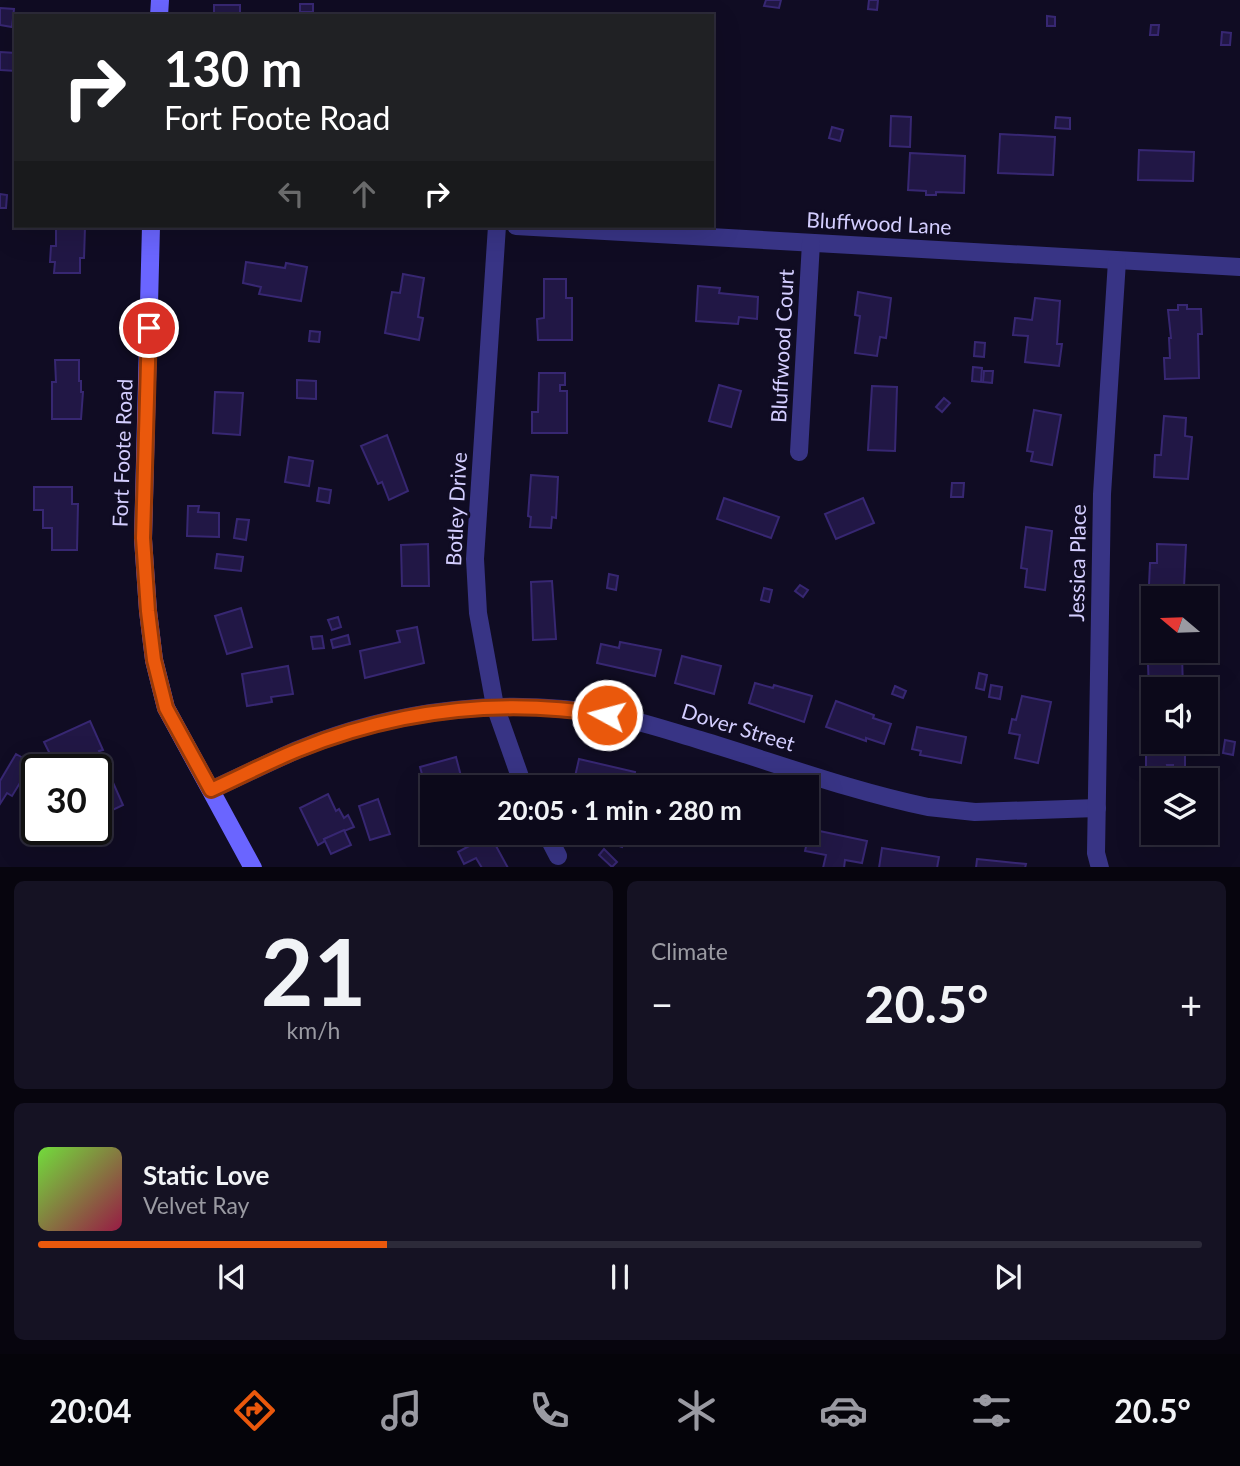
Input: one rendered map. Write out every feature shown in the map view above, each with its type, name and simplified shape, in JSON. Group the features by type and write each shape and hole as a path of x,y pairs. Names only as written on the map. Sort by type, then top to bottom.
{"street":[{"name":"Fort Foote Road","path":"151,228 143,538 154,660 166,708 253,867"},
{"name":"Botley Drive","path":"497,228 475,559 478,613 495,706 519,775"},
{"name":"Bluffwood Lane","path":"551,228 1240,267"},
{"name":"Bluffwood Court","path":"799,452 811,243"},
{"name":"Jessica Place","path":"1100,867 1096,853 1102,494 1118,261"},
{"name":"Dover Street","path":"211,790 298,750 388,720 495,706 557,709 621,718 928,807 975,812 1097,808"},
{"path":"553,845 558,856"}],"building":[{"path":"766,0 781,0 779,8 764,6"},
{"path":"869,0 878,0 877,10 868,9"},
{"path":"300,4 313,4 313,12 300,12"},
{"path":"214,5 240,5 240,14 214,14"},
{"path":"0,8 14,9 12,27 0,25"},
{"path":"1047,16 1055,17 1055,26 1047,26"},
{"path":"1151,25 1159,25 1158,35 1150,35"},
{"path":"1222,32 1231,33 1230,45 1221,45"},
{"path":"0,52 14,53 14,71 0,70"},
{"path":"891,116 911,117 910,147 890,146"},
{"path":"1056,117 1070,118 1070,129 1055,128"},
{"path":"832,127 843,130 840,141 829,138"},
{"path":"1000,134 1055,137 1053,175 998,173"},
{"path":"1139,150 1194,152 1193,181 1138,180"},
{"path":"910,153 965,156 964,193 936,192 936,195 926,195 926,191 908,190"},
{"path":"0,194 7,195 6,208 0,208"},
{"path":"56,228 85,228 84,258 80,258 80,273 54,273 55,262 50,262 51,246 56,246"},
{"path":"246,262 285,268 286,263 307,267 301,301 259,294 261,287 243,283"},
{"path":"403,274 424,278 418,317 423,318 419,340 385,333 392,292 400,293"},
{"path":"544,279 566,279 566,298 572,298 572,340 538,340 537,319 544,318"},
{"path":"698,286 720,288 719,293 758,297 757,319 739,317 738,324 696,321"},
{"path":"858,292 891,298 886,338 880,337 877,356 855,353 860,316 855,315"},
{"path":"1035,298 1060,301 1057,344 1062,344 1059,366 1025,362 1028,336 1013,335 1015,318 1032,320"},
{"path":"1178,305 1187,305 1187,309 1201,309 1202,334 1198,334 1199,378 1165,379 1164,358 1170,358 1171,338 1168,310 1178,310"},
{"path":"310,331 320,332 319,342 309,341"},
{"path":"975,342 985,343 984,357 974,356"},
{"path":"55,360 79,360 79,381 83,392 81,419 52,419 52,382 56,382"},
{"path":"973,367 982,368 981,382 972,381"},
{"path":"984,371 993,371 992,383 983,382"},
{"path":"539,373 565,373 565,385 560,385 560,391 567,391 567,433 532,433 532,412 538,412"},
{"path":"297,380 316,381 316,399 297,398"},
{"path":"719,385 741,391 731,427 709,421"},
{"path":"872,386 897,387 895,451 868,450"},
{"path":"215,392 243,393 240,435 213,433"},
{"path":"944,398 950,403 942,412 936,407"},
{"path":"1034,410 1061,415 1052,465 1031,461 1033,452 1027,451"},
{"path":"1164,416 1186,418 1185,436 1192,437 1188,479 1154,477 1155,455 1161,455"},
{"path":"387,435 408,491 389,500 382,482 378,484 361,446"},
{"path":"289,457 313,461 309,486 285,482"},
{"path":"531,475 558,477 556,518 552,517 551,528 530,527 531,517 528,516"},
{"path":"952,483 964,483 963,497 951,497"},
{"path":"34,487 72,487 72,504 78,504 77,550 52,550 52,528 43,528 43,510 34,510"},
{"path":"319,488 331,490 329,503 317,501"},
{"path":"724,498 779,517 771,538 717,519"},
{"path":"863,498 874,523 836,539 825,514"},
{"path":"188,506 199,506 198,512 219,513 219,537 187,536"},
{"path":"237,519 249,520 246,540 234,538"},
{"path":"1026,527 1052,531 1045,590 1025,587 1027,569 1021,568"},
{"path":"428,544 429,586 402,586 401,545"},
{"path":"1157,544 1186,545 1184,586 1149,585 1150,563 1157,563"},
{"path":"217,554 243,557 241,571 215,568"},
{"path":"609,574 618,576 616,590 607,588"},
{"path":"552,581 556,639 533,640 531,582"},
{"path":"800,585 808,590 803,597 795,591"},
{"path":"764,588 772,590 769,602 761,600"},
{"path":"241,608 252,647 227,654 215,616"},
{"path":"338,617 341,627 332,630 328,620"},
{"path":"417,627 424,663 365,678 360,651 400,642 397,631"},
{"path":"348,635 350,644 333,648 331,640"},
{"path":"322,636 324,648 313,649 311,637"},
{"path":"620,642 661,650 655,676 597,663 601,644 619,648"},
{"path":"682,656 721,666 714,694 675,683"},
{"path":"1148,663 1182,663 1183,677 1148,677"},
{"path":"288,666 293,694 271,697 272,702 247,706 242,674"},
{"path":"979,673 987,675 984,690 976,688"},
{"path":"755,683 773,688 774,685 812,696 804,722 749,703"},
{"path":"991,685 1002,687 1000,699 989,697"},
{"path":"895,686 906,691 903,698 892,694"},
{"path":"1022,696 1051,702 1038,763 1015,758 1020,735 1009,733 1012,719 1016,720"},
{"path":"836,701 891,724 884,744 866,738 866,741 826,727"},
{"path":"90,721 103,750 99,751 100,754 50,754 44,742"},
{"path":"917,727 966,737 961,763 920,755 921,751 912,749"},
{"path":"1225,740 1235,742 1233,755 1223,753"},
{"path":"16,754 21,757 21,781 12,796 7,793 0,804 0,781"},
{"path":"1146,754 1185,754 1185,768 1167,765 1168,768 1146,768"},
{"path":"456,757 461,775 422,775 420,767"},
{"path":"579,759 635,772 634,775 575,775"},
{"path":"112,780 123,805 112,810"},
{"path":"328,794 336,811 339,809 344,818 348,815 354,827 324,839 325,841 318,845 300,808"},
{"path":"378,799 390,834 370,840 359,806"},
{"path":"344,830 351,845 331,854 324,839"},
{"path":"819,831 867,841 862,863 845,860 844,867 823,867 826,855 805,851 806,845 819,845"},
{"path":"471,845 496,845 507,867 481,867 476,858 464,864 458,852"},
{"path":"882,848 939,857 937,867 879,867"},
{"path":"604,849 617,862 612,867 599,855"},
{"path":"977,859 1026,864 1025,867 976,867"}],"route":[{"path":"149,328 143,538 154,660 166,708 180,738 211,790 298,750 388,720 495,706 607,715"}]}
